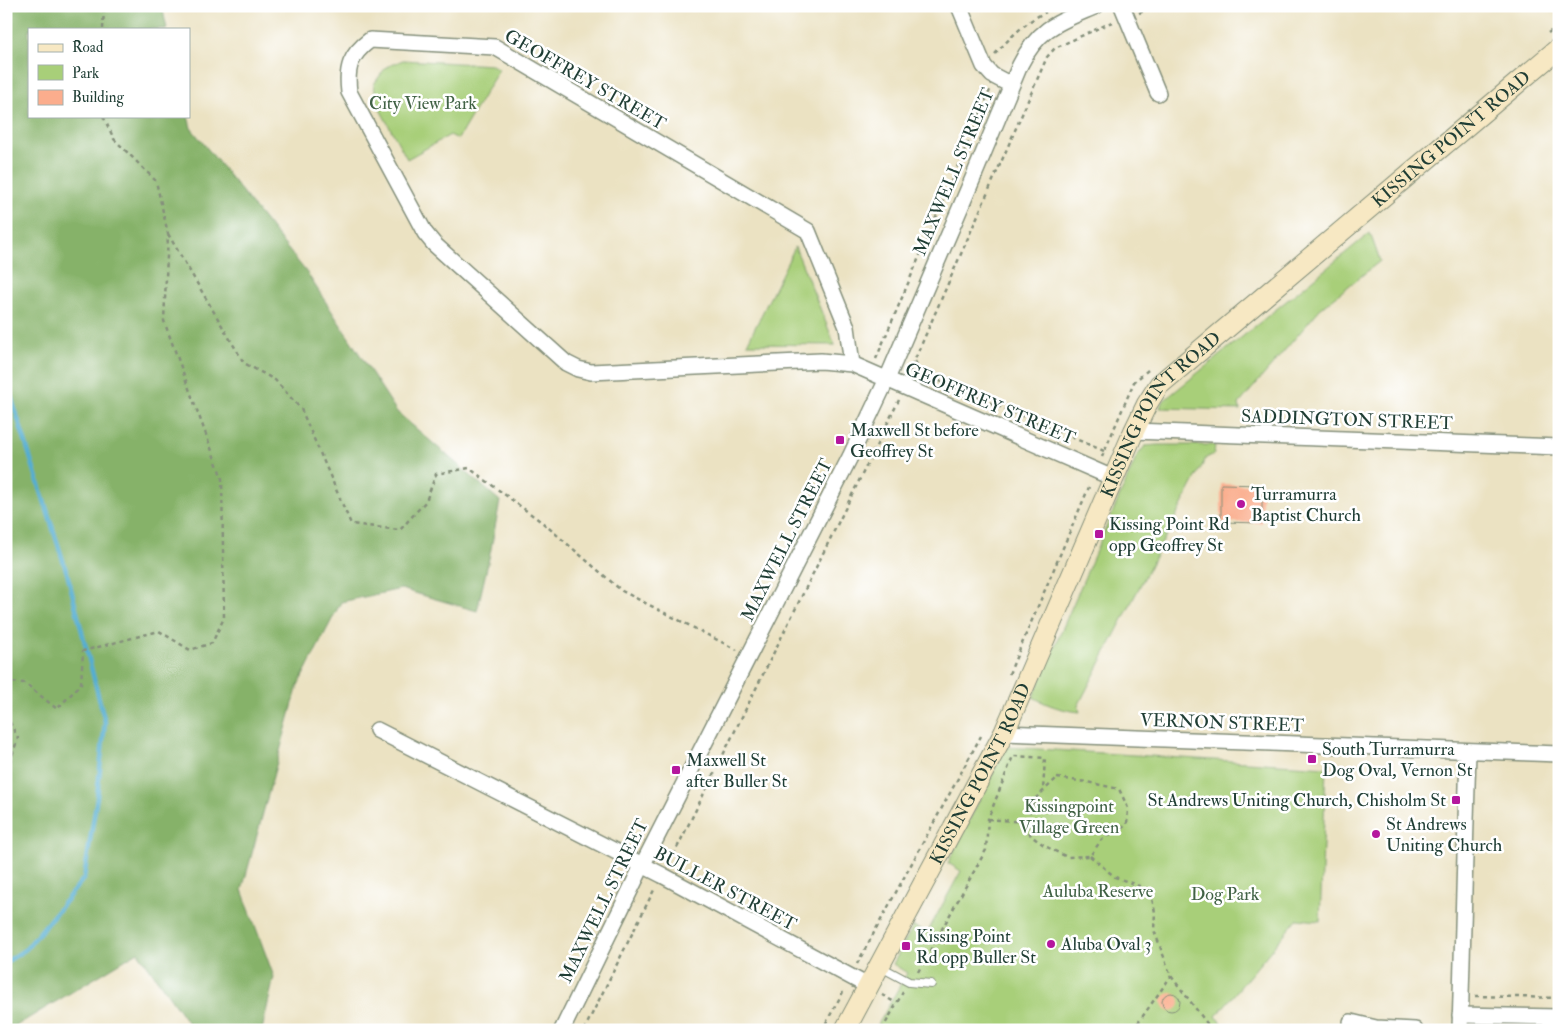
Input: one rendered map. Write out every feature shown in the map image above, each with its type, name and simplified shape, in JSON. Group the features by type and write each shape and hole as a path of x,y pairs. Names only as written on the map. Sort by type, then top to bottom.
{"street":[{"path":"959,6 984,66 992,75 1012,85"},
{"name":"MAXWELL STREET","path":"562,1030 642,866 850,457 887,380 1028,48 1045,30 1096,6"},
{"path":"1122,6 1158,93"},
{"name":"GEOFFREY STREET","path":"852,364 847,327 808,231 495,47 370,40 360,48 352,59 347,75 349,92 425,233 434,244 566,363 578,369 591,372 820,361 852,364 1114,478"},
{"name":"KISSING POINT ROAD","path":"845,1030 872,989 879,966 1004,733 1064,598 1134,431 1159,385 1556,55"},
{"name":"SADDINGTON STREET","path":"1134,431 1559,447"},
{"name":"BULLER STREET","path":"377,730 662,876 872,989"},
{"name":"VERNON STREET","path":"1004,733 1559,754"},
{"path":"1468,751 1460,1022 1559,1017"},
{"path":"1351,1022 1376,1028 1415,1030"}],"lane":[{"path":"879,966 909,982 931,984"}],"path":[{"path":"104,6 104,28"},
{"path":"1138,14 1156,6"},
{"path":"994,55 1021,28 1037,16 1051,10"},
{"path":"908,375 970,237 1047,57 1055,48 1112,22"},
{"path":"876,360 990,90"},
{"path":"6,685 9,682 26,683 57,709 80,684 83,651 159,630 190,650 212,643 224,618 222,478 164,321 168,234 156,181 114,139 104,118"},
{"path":"168,234 244,363 275,380 301,409 351,524 400,530 426,501 436,474 469,468 542,523 622,592 749,656"},
{"path":"915,359 920,371 928,376 1104,452"},
{"path":"668,866 899,400"},
{"path":"1006,680 1089,487"},
{"path":"6,715 18,738 6,773"},
{"path":"857,965 982,734"},
{"path":"882,1030 912,976 919,972 986,850 988,819 1013,756 1045,758 1043,791"},
{"path":"1090,856 1102,839 1127,825 1128,808 1119,789 1057,778 1036,798 1025,822 1031,836 1067,857 1090,856 1115,877 1150,890 1155,912 1154,930 1171,976 1212,1030"},
{"path":"6,819 10,840 6,885"},
{"path":"988,819 1025,822"},
{"path":"584,1030 657,884"},
{"path":"1133,1030 1171,976"},
{"path":"872,989 896,1004"},
{"path":"822,1030 842,992"},
{"path":"1474,996 1559,998"}],"green space":[{"path":"6,6 162,6 167,28 28,28 28,118 188,118 191,128 307,273 397,412 500,501 477,611 401,589 341,602 298,685 242,890 274,977 262,1030 193,1030 138,952 9,1030 6,1030"},
{"name":"City View Park","path":"403,60 492,65 499,69 458,139 450,135 407,159 376,102 374,84 386,67"},
{"path":"1370,233 1380,261 1320,309 1239,404 1240,410 1160,408 1162,402"},
{"path":"795,247 835,345 747,344"},
{"path":"1215,445 1214,454 1206,458 1078,706 1080,712 1061,709 1045,703 1033,697 1137,456 1145,446"},
{"name":"Auluba Reserve","path":"1006,747 1326,767 1320,921 1297,919 1216,1016 1226,1030 875,1030 907,973 893,964 913,926 927,933 961,871 948,863"}],"building":[{"name":"Turramurra Baptist Church","path":"1221,484 1262,485 1262,523 1221,522"},
{"path":"1171,993 1177,996 1180,1002 1177,1008 1171,1011 1165,1008 1162,1002 1165,996"}],"waterway":[{"path":"6,381 67,573 105,722 97,797 84,878 26,949 6,962"}],"place":[{"name":"Maxwell St before Geoffrey St","path":"840,440"},
{"name":"Turramurra Baptist Church","path":"1241,504"},
{"name":"Kissing Point Rd opp Geoffrey St","path":"1099,534"},
{"name":"South Turramurra Dog Oval, Vernon St","path":"1312,759"},
{"name":"Maxwell St after Buller St","path":"676,770"},
{"name":"St Andrews Uniting Church, Chisholm St","path":"1456,800"},
{"name":"St Andrews Uniting Church","path":"1376,834"},
{"name":"Aluba Oval 3","path":"1051,944"},
{"name":"Kissing Point Rd opp Buller St","path":"906,946"}],"park label":[{"name":"Kissingpoint Village Green","path":"1069,816"},
{"name":"Dog Park","path":"1225,894"}]}
